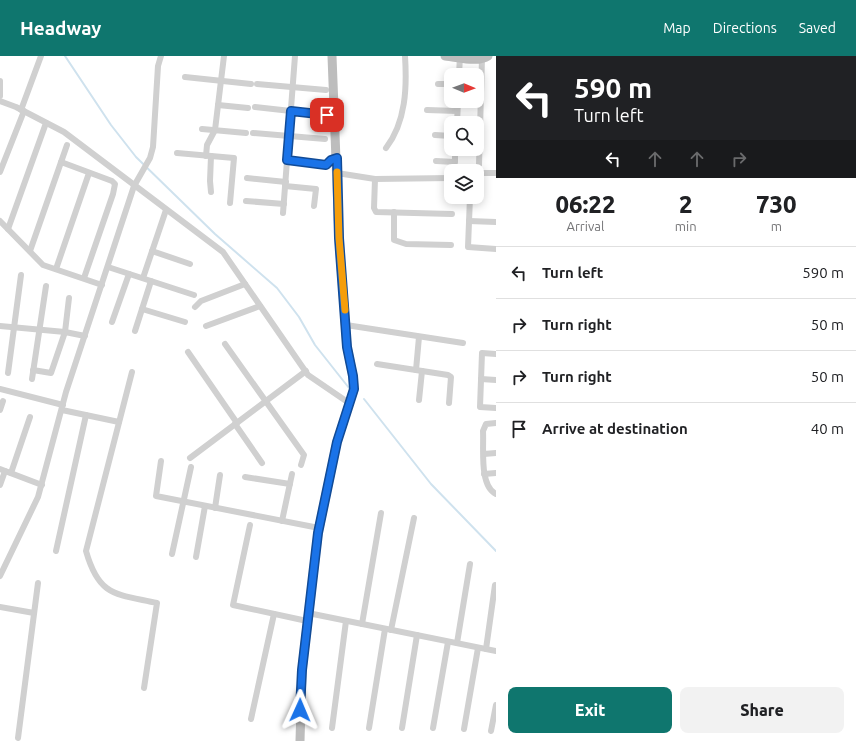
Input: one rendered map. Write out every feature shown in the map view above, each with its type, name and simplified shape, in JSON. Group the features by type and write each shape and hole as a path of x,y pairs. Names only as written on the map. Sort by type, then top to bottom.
{"street":[{"path":"0,172 41,56"},
{"path":"0,576 38,497 62,408 134,186 150,158 153,146 158,66 161,56"},
{"path":"211,192 207,145 215,130 224,56"},
{"path":"283,213 295,56"},
{"path":"300,741 302,670 307,617 319,528 337,442 354,389 347,347 339,238 332,56"},
{"path":"386,148 400,122 405,96 405,56"},
{"path":"445,56 485,57 478,164"},
{"path":"459,68 460,57"},
{"path":"186,77 326,90"},
{"path":"0,81 0,96"},
{"path":"438,84 444,84"},
{"path":"0,101 22,110 64,132 223,252 308,375 349,403"},
{"path":"218,105 248,108"},
{"path":"255,108 327,115"},
{"path":"427,110 457,110 457,116"},
{"path":"8,229 46,123"},
{"path":"202,129 325,140"},
{"path":"435,135 444,136"},
{"path":"30,251 67,145"},
{"path":"177,153 234,158 230,203"},
{"path":"436,161 455,162 455,156"},
{"path":"287,160 326,165 331,160 337,158"},
{"path":"61,162 112,181 115,184 115,188 84,278"},
{"path":"56,269 89,173"},
{"path":"337,173 375,179 444,178"},
{"path":"484,173 496,173"},
{"path":"248,178 316,189 314,206"},
{"path":"375,179 374,208 376,212 452,214"},
{"path":"246,201 284,204"},
{"path":"469,204 468,247 496,249"},
{"path":"143,278 166,210"},
{"path":"394,212 394,240 406,244 451,245"},
{"path":"0,221 43,264 102,285"},
{"path":"468,221 496,222"},
{"path":"152,251 190,264"},
{"path":"108,267 194,296"},
{"path":"112,322 128,274"},
{"path":"8,373 21,275"},
{"path":"135,331 152,281"},
{"path":"195,307 200,301 245,284"},
{"path":"32,379 46,286"},
{"path":"33,370 50,373 66,332 69,298"},
{"path":"206,326 260,306"},
{"path":"142,309 185,322"},
{"path":"346,325 463,343"},
{"path":"0,326 66,332 85,336"},
{"path":"419,337 419,400"},
{"path":"225,344 304,455 301,465"},
{"path":"188,352 262,463"},
{"path":"496,354 482,353 480,407 496,408"},
{"path":"377,364 444,374 451,377 449,403"},
{"path":"190,458 306,371"},
{"path":"132,372 86,551 91,567 100,584 114,594 157,603 144,688"},
{"path":"481,379 496,380"},
{"path":"0,389 86,415 119,422"},
{"path":"0,410 3,401"},
{"path":"56,551 86,415"},
{"path":"0,485 30,417"},
{"path":"496,424 489,424 484,427 484,474 487,487 496,494"},
{"path":"484,454 496,453"},
{"path":"161,461 156,496 319,528"},
{"path":"172,554 191,466"},
{"path":"6,471 42,484"},
{"path":"484,474 496,473"},
{"path":"282,521 292,474"},
{"path":"215,508 220,475"},
{"path":"245,476 290,484"},
{"path":"196,557 206,506"},
{"path":"362,624 381,513"},
{"path":"369,728 388,629 414,518"},
{"path":"250,525 233,605 274,614 346,621 496,651"},
{"path":"457,643 470,564"},
{"path":"18,738 38,583"},
{"path":"486,649 495,585"},
{"path":"0,608 34,613"},
{"path":"251,719 274,614"},
{"path":"332,728 346,621"},
{"path":"402,728 417,635"},
{"path":"432,728 448,642"},
{"path":"464,729 478,648"},
{"path":"491,731 496,705"}],"waterway":[{"path":"65,56 111,125 136,157 215,234 277,288 299,317 315,345 349,388"},
{"path":"364,399 431,484 496,551"}],"slow traffic":[{"path":"337,172 339,238 345,310"}],"route":[{"path":"300,710 302,670 318,533 337,442 354,389 347,347 339,238 337,158 331,160 326,165 287,160 291,111 327,115"}]}
